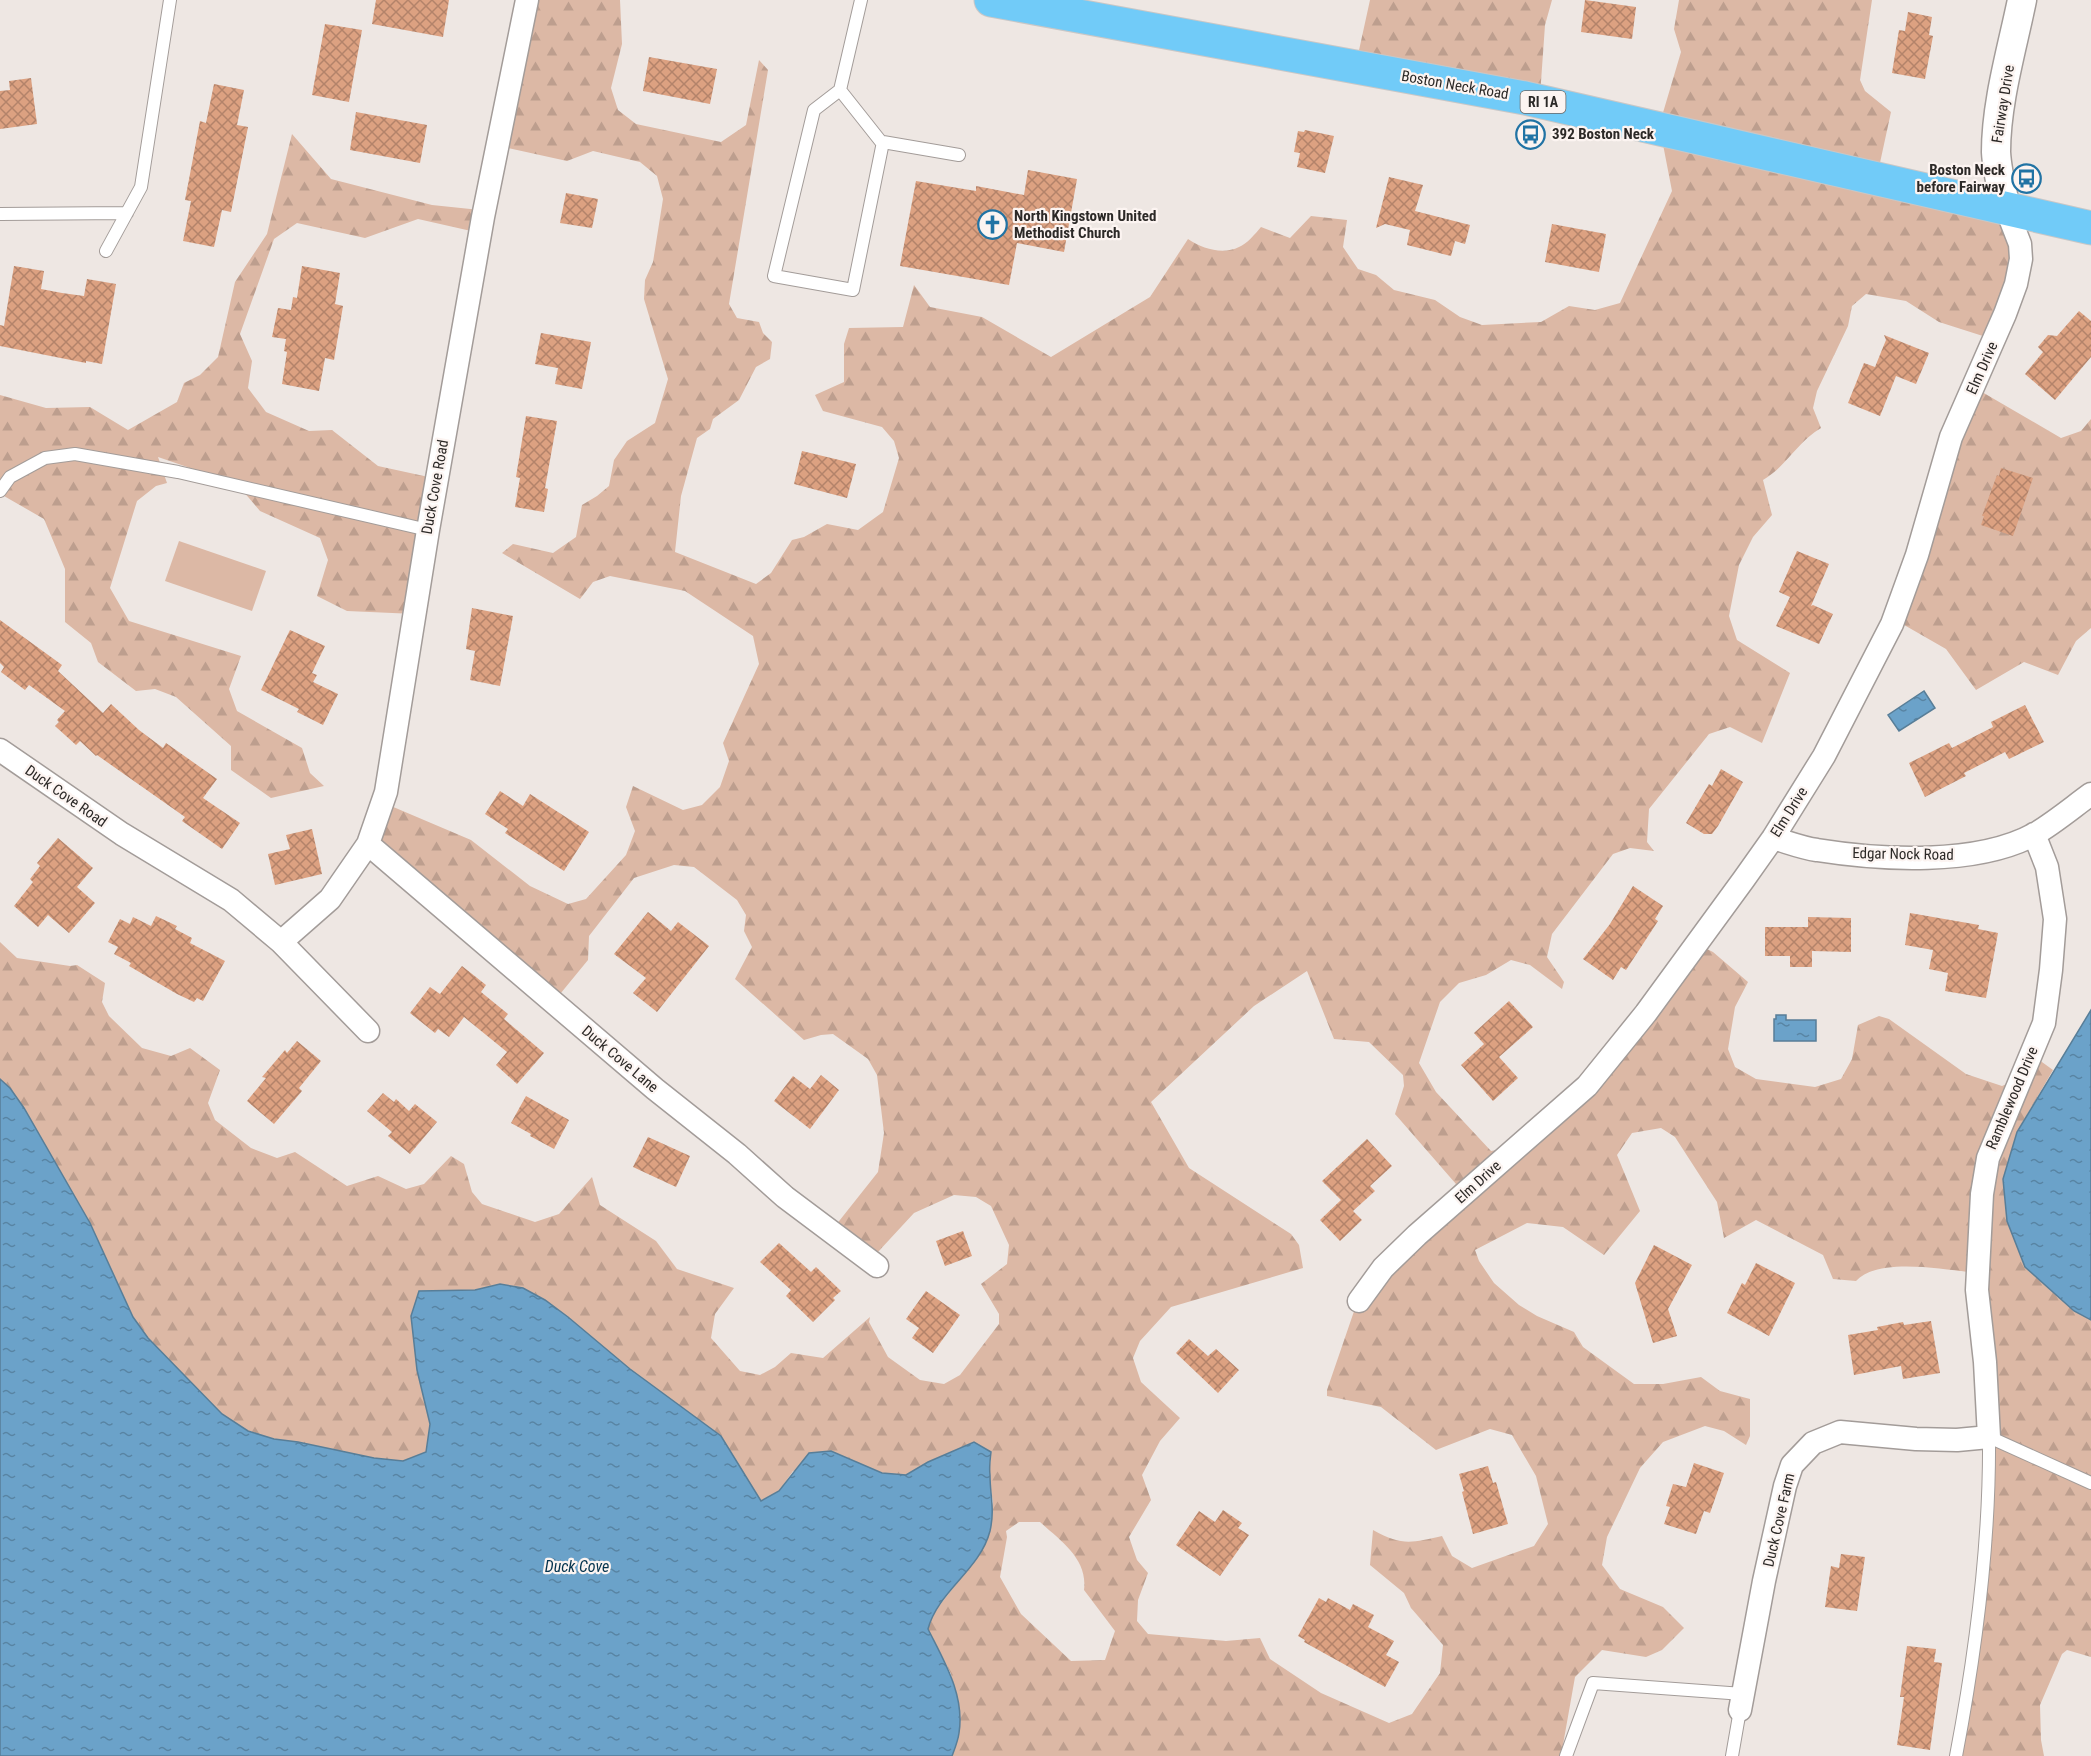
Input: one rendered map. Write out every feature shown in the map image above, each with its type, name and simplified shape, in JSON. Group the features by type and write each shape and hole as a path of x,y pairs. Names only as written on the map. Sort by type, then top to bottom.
{"main road":[{"name":"Boston Neck Road","path":"991,0 1525,98 2091,228"}],"street":[{"name":"Duck Cove Road","path":"281,942 330,899 368,844 386,792 428,530 483,217 527,0"},
{"name":"Fairway Drive","path":"2006,208 1999,180 1996,153 1998,128 2022,0"},
{"name":"Elm Drive","path":"1359,1301 1383,1268 1417,1235 1587,1086 1646,1013 1773,838 1824,756 1892,624 1917,555 1951,437 2016,284 2021,259 2020,244 2006,208"},
{"name":"Duck Cove Road","path":"0,750 122,834 231,900 281,942 368,1030"},
{"name":"Edgar Nock Road","path":"1773,838 1815,850 1870,856 1936,857 1992,851 2034,834 2091,794"},
{"name":"Ramblewood Drive","path":"1989,1437 1985,1362 1977,1290 1982,1194 1988,1158 2043,1023 2055,919 2047,867 2034,834"},
{"name":"Duck Cove Lane","path":"368,844 655,1089 737,1154 784,1197 877,1266"},
{"name":"Duck Cove Farm","path":"1741,1702 1764,1581 1785,1486 1792,1465 1813,1443 1840,1432 1916,1439 1957,1440 1989,1437"}],"lane":[{"path":"106,251 141,187 170,0"},
{"path":"861,0 840,90 814,110 774,276 853,290 882,143"},
{"path":"840,90 882,143 959,155"},
{"path":"0,214 127,213"},
{"path":"0,491 10,477 45,458 75,454 178,472 428,530"},
{"path":"1956,1756 1969,1686 1983,1560 1989,1437 2091,1484"},
{"path":"1566,1756 1593,1683 1741,1702 1732,1756"}],"green space":[{"path":"529,0 620,0 622,44 611,88 618,110 636,124 721,142 746,125 759,60 768,70 729,304 737,318 759,322 763,333 772,342 770,359 756,367 739,400 713,419 710,429 697,438 681,496 675,552 756,584 771,573 792,540 804,537 827,524 858,530 883,512 899,458 894,441 882,427 823,411 815,395 844,382 844,344 849,328 903,327 914,285 930,307 982,317 1051,357 1150,297 1188,239 1200,246 1226,251 1245,244 1261,227 1290,238 1311,216 1347,220 1343,247 1358,269 1376,275 1394,290 1435,300 1460,317 1482,325 1541,322 1569,306 1595,310 1620,303 1672,191 1660,129 1681,52 1674,29 1679,0 1872,0 1860,80 1865,91 1891,112 1878,172 2027,217 1986,337 1939,322 1906,301 1866,294 1852,306 1848,326 1817,391 1813,408 1821,428 1763,480 1772,515 1753,537 1739,565 1729,616 1737,640 1790,673 1762,743 1730,727 1709,734 1649,809 1647,842 1654,851 1630,848 1613,854 1552,934 1547,957 1564,982 1562,989 1530,965 1511,960 1486,975 1459,983 1440,1002 1419,1063 1436,1092 1491,1151 1498,1150 1578,1083 1693,942 1713,952 1748,982 1735,1007 1728,1049 1735,1067 1756,1079 1815,1087 1841,1079 1852,1059 1858,1025 1879,1016 1889,1019 1966,1074 2002,1086 2024,1076 2035,1057 2053,1070 2017,1132 2003,1179 2007,1221 2074,1311 2091,1320 2091,1657 2067,1650 2062,1654 2040,1705 2044,1756 1960,1756 1988,1559 1977,1273 1914,1266 1880,1269 1866,1273 1856,1281 1833,1279 1823,1255 1756,1220 1724,1238 1717,1202 1675,1137 1661,1128 1632,1133 1617,1155 1640,1211 1604,1255 1563,1227 1527,1223 1475,1250 1479,1261 1494,1283 1519,1305 1537,1316 1574,1332 1583,1347 1634,1384 1663,1384 1701,1377 1720,1391 1750,1399 1750,1436 1746,1445 1724,1431 1705,1426 1663,1442 1640,1468 1607,1537 1602,1565 1620,1589 1663,1607 1684,1628 1662,1650 1646,1657 1602,1650 1575,1677 1561,1756 952,1756 959,1731 951,1674 928,1629 932,1615 979,1555 993,1502 989,1478 991,1452 974,1442 928,1462 906,1475 882,1473 857,1463 793,1471 779,1491 761,1501 721,1436 630,1369 545,1300 523,1288 500,1284 475,1290 419,1291 417,1370 430,1424 426,1452 403,1461 374,1458 274,1439 248,1431 222,1414 148,1338 133,1317 90,1223 24,1108 10,1088 0,1079 0,942 17,958 70,966 77,965 105,983 102,1002 109,1016 142,1048 171,1056 190,1048 220,1070 208,1103 215,1120 251,1148 277,1158 295,1152 347,1186 378,1176 406,1189 424,1184 451,1156 464,1164 472,1192 482,1204 535,1222 559,1214 592,1177 600,1205 656,1241 677,1269 734,1288 715,1314 711,1338 740,1371 760,1375 775,1367 791,1353 823,1358 870,1317 869,1322 888,1357 920,1380 944,1384 960,1375 999,1324 999,1314 981,1284 1007,1264 1009,1245 991,1206 976,1197 954,1195 914,1213 877,1253 832,1230 878,1172 884,1133 877,1075 868,1059 833,1034 804,1040 735,979 752,947 744,931 746,915 737,900 694,867 674,865 634,878 589,936 588,960 556,999 374,848 391,806 471,840 530,886 568,904 586,899 626,855 635,831 626,807 633,786 683,810 702,805 720,787 729,761 723,743 759,664 753,636 685,591 610,576 593,582 580,599 502,553 513,544 553,553 576,537 582,505 609,486 614,460 627,441 655,423 668,379 644,299 645,280 653,262 663,199 657,176 640,162 593,151 567,161 504,147","holes":["1307,971 1334,1039 1369,1042 1403,1075 1404,1086 1395,1114 1456,1184 1362,1288 1327,1390 1327,1396 1381,1407 1436,1450 1490,1429 1512,1435 1536,1476 1548,1524 1534,1546 1472,1568 1452,1556 1442,1536 1407,1542 1392,1539 1373,1530 1370,1565 1404,1593 1411,1608 1443,1645 1440,1673 1412,1714 1389,1723 1321,1693 1270,1659 1260,1638 1226,1641 1148,1634 1137,1621 1138,1600 1148,1573 1137,1560 1129,1537 1151,1500 1142,1475 1160,1441 1180,1418 1141,1382 1133,1358 1140,1341 1171,1307 1303,1268 1299,1245 1291,1234 1189,1168 1151,1102 1254,1006","1019,1522 1040,1522 1064,1544 1077,1560 1082,1569 1084,1590 1115,1631 1105,1660 1071,1661 1021,1614 1000,1577 1006,1531"]},
{"path":"1370,0 1552,0 1545,25 1540,96 1356,64"},
{"path":"292,134 331,179 432,205 480,210 480,233 418,219 365,238 297,223 274,239 240,334 252,361 248,388 266,412 309,431 332,430 378,466 433,478 415,614 347,611 317,596 328,560 320,538 260,511 237,484 158,457 167,483 156,486 137,501 110,588 129,621 241,656 229,689 237,711 302,748 310,773 324,786 271,798 231,770 231,746 176,697 155,689 136,691 98,662 91,643 65,622 65,569 44,519 4,496 0,497 0,395 46,408 90,407 128,430 177,402 184,383 200,375 218,357 235,282 267,234"},
{"path":"1970,385 2061,438 2081,431 2091,419 2091,628 2076,641 2058,675 2024,662 1976,690 1946,649 1892,618"},
{"path":"179,541 266,571 252,611 165,581"}],"water":[{"path":"1924,691 1935,708 1899,731 1888,715"},
{"path":"2091,1010 2091,1320 2074,1311 2025,1267 2007,1221 2003,1179 2017,1132"},
{"path":"1776,1015 1786,1015 1786,1020 1816,1020 1816,1041 1774,1041"},
{"name":"Duck Cove","path":"0,1079 10,1088 24,1108 90,1223 133,1317 148,1338 222,1414 248,1431 274,1439 374,1458 403,1461 426,1452 430,1424 417,1370 411,1316 419,1291 475,1290 500,1284 523,1288 545,1300 630,1369 721,1436 761,1501 779,1491 809,1453 831,1451 882,1473 906,1475 928,1462 974,1442 991,1452 990,1531 978,1557 940,1603 928,1629 952,1679 959,1705 959,1733 952,1756 0,1756"}],"building":[{"path":"376,0 449,0 443,37 372,24"},
{"path":"1585,0 1636,7 1632,39 1581,32"},
{"path":"1908,12 1932,17 1929,35 1933,36 1925,79 1892,73 1899,30 1905,31"},
{"path":"325,24 362,30 349,102 312,95"},
{"path":"649,57 717,69 710,104 643,91"},
{"path":"31,78 37,124 0,129 0,91 10,90 9,81"},
{"path":"214,84 244,90 237,125 248,127 231,212 222,210 214,247 183,241 191,201 185,200 200,121 206,123"},
{"path":"356,112 427,125 420,163 350,150"},
{"path":"1305,130 1334,136 1325,173 1297,167 1300,153 1294,152 1298,131 1304,132"},
{"path":"1028,170 1077,179 1064,252 1017,243 1009,285 900,266 916,181 976,191 976,186 1024,195"},
{"path":"1389,177 1423,185 1415,211 1470,225 1465,244 1455,241 1451,256 1407,245 1410,230 1385,224 1376,228"},
{"path":"566,193 598,199 592,228 560,223"},
{"path":"1552,224 1606,234 1599,272 1545,262"},
{"path":"14,266 44,271 41,289 62,293 84,296 87,279 116,284 102,364 0,346 0,325 4,326"},
{"path":"302,266 340,273 335,304 343,306 334,360 325,358 319,391 282,384 287,352 284,351 286,339 272,337 278,308 291,310 293,297 297,298"},
{"path":"2079,311 2091,321 2091,357 2055,400 2025,374 2043,352 2038,347 2048,335 2057,336"},
{"path":"541,333 591,342 582,389 555,384 558,368 535,364"},
{"path":"1884,335 1929,353 1916,384 1896,376 1880,416 1848,403 1864,363 1875,367 1886,340"},
{"path":"526,416 557,421 545,488 548,489 544,512 515,507 520,478 516,477"},
{"path":"802,451 856,464 847,498 794,484"},
{"path":"2001,468 2033,478 2013,536 1981,525 1984,516 1982,516"},
{"path":"1797,551 1829,564 1811,606 1833,614 1819,644 1776,626 1790,597 1779,592"},
{"path":"472,608 513,616 500,686 470,680 475,651 466,649"},
{"path":"0,620 62,665 58,671 103,713 111,704 163,748 166,743 217,779 203,798 240,823 222,849 182,821 185,817 96,756 80,741 76,745 55,726 65,711 29,685 25,690 1,672 4,667 0,663"},
{"path":"290,630 325,646 312,673 317,675 313,682 338,694 323,725 297,712 299,709 261,690"},
{"path":"2025,705 2044,742 2009,759 2005,752 1925,797 1909,763 1949,743 1952,748 1993,727 1991,722"},
{"path":"1721,769 1743,782 1712,834 1704,834 1686,823 1709,784 1712,786"},
{"path":"500,791 523,806 530,794 589,832 564,871 505,833 508,829 485,814"},
{"path":"312,829 322,874 275,885 268,854 290,849 286,835"},
{"path":"58,838 93,868 77,887 95,903 69,933 48,915 38,927 14,906 33,882 30,879 40,866 37,863"},
{"path":"1633,886 1663,906 1655,919 1658,921 1626,970 1621,967 1613,980 1583,959 1610,924"},
{"path":"648,912 671,931 678,922 709,946 657,1012 633,993 646,978 614,954"},
{"path":"1910,913 1979,925 1978,929 1998,933 1986,998 1945,991 1948,973 1929,969 1933,950 1905,945"},
{"path":"156,916 177,926 175,929 192,938 190,943 225,961 203,1001 197,998 194,1002 177,994 129,966 131,963 114,954 118,947 108,942 120,919 130,924 133,917 151,926"},
{"path":"1808,917 1851,918 1851,952 1812,951 1812,967 1790,967 1790,956 1765,956 1765,927 1808,927"},
{"path":"462,966 486,985 481,992 508,1014 504,1019 544,1053 517,1084 496,1065 507,1052 464,1017 449,1037 438,1029 435,1033 410,1013 430,987 440,994"},
{"path":"1509,1001 1533,1027 1499,1057 1518,1078 1493,1101 1461,1065 1484,1044 1474,1033"},
{"path":"297,1041 321,1061 299,1088 302,1091 274,1124 247,1101 266,1078 262,1077 285,1050 287,1053"},
{"path":"821,1075 839,1090 810,1129 774,1101 793,1076 810,1089"},
{"path":"383,1093 394,1102 396,1099 409,1111 415,1104 437,1122 410,1154 388,1136 392,1132 367,1111"},
{"path":"526,1096 569,1120 554,1149 511,1123"},
{"path":"648,1137 690,1156 676,1187 633,1167"},
{"path":"1367,1139 1392,1166 1370,1186 1375,1191 1353,1211 1362,1220 1340,1241 1320,1220 1341,1200 1322,1181"},
{"path":"963,1231 972,1256 945,1266 936,1241"},
{"path":"779,1243 811,1272 816,1267 841,1291 813,1322 786,1296 791,1290 760,1262"},
{"path":"1654,1245 1692,1265 1668,1309 1677,1336 1653,1343 1635,1283"},
{"path":"1756,1263 1795,1283 1769,1336 1727,1313 1742,1283 1745,1285"},
{"path":"926,1291 960,1315 933,1353 912,1338 919,1328 906,1319"},
{"path":"1931,1321 1940,1373 1903,1379 1901,1366 1854,1375 1848,1335 1878,1330 1877,1327 1903,1322 1904,1325"},
{"path":"1189,1339 1208,1356 1216,1349 1239,1370 1218,1393 1176,1353"},
{"path":"1694,1463 1724,1473 1710,1513 1704,1511 1696,1534 1664,1524 1670,1507 1666,1506 1673,1484 1686,1487"},
{"path":"1488,1466 1493,1483 1496,1482 1508,1524 1473,1534 1459,1474"},
{"path":"1223,1510 1242,1523 1238,1528 1249,1535 1220,1576 1176,1545 1199,1511 1215,1522"},
{"path":"1841,1554 1865,1557 1857,1611 1825,1607 1831,1566 1839,1568"},
{"path":"1319,1598 1326,1602 1328,1598 1350,1610 1353,1604 1374,1615 1368,1627 1394,1641 1386,1655 1399,1662 1385,1687 1304,1642 1305,1640 1298,1636"},
{"path":"1907,1646 1936,1649 1934,1662 1942,1663 1930,1750 1897,1745 1904,1697 1900,1697"}],"place":[{"name":"392 Boston Neck","path":"1531,134"},
{"name":"Boston Neck before Fairway","path":"2026,179"},
{"name":"North Kingstown United Methodist Church","path":"993,225"}]}
